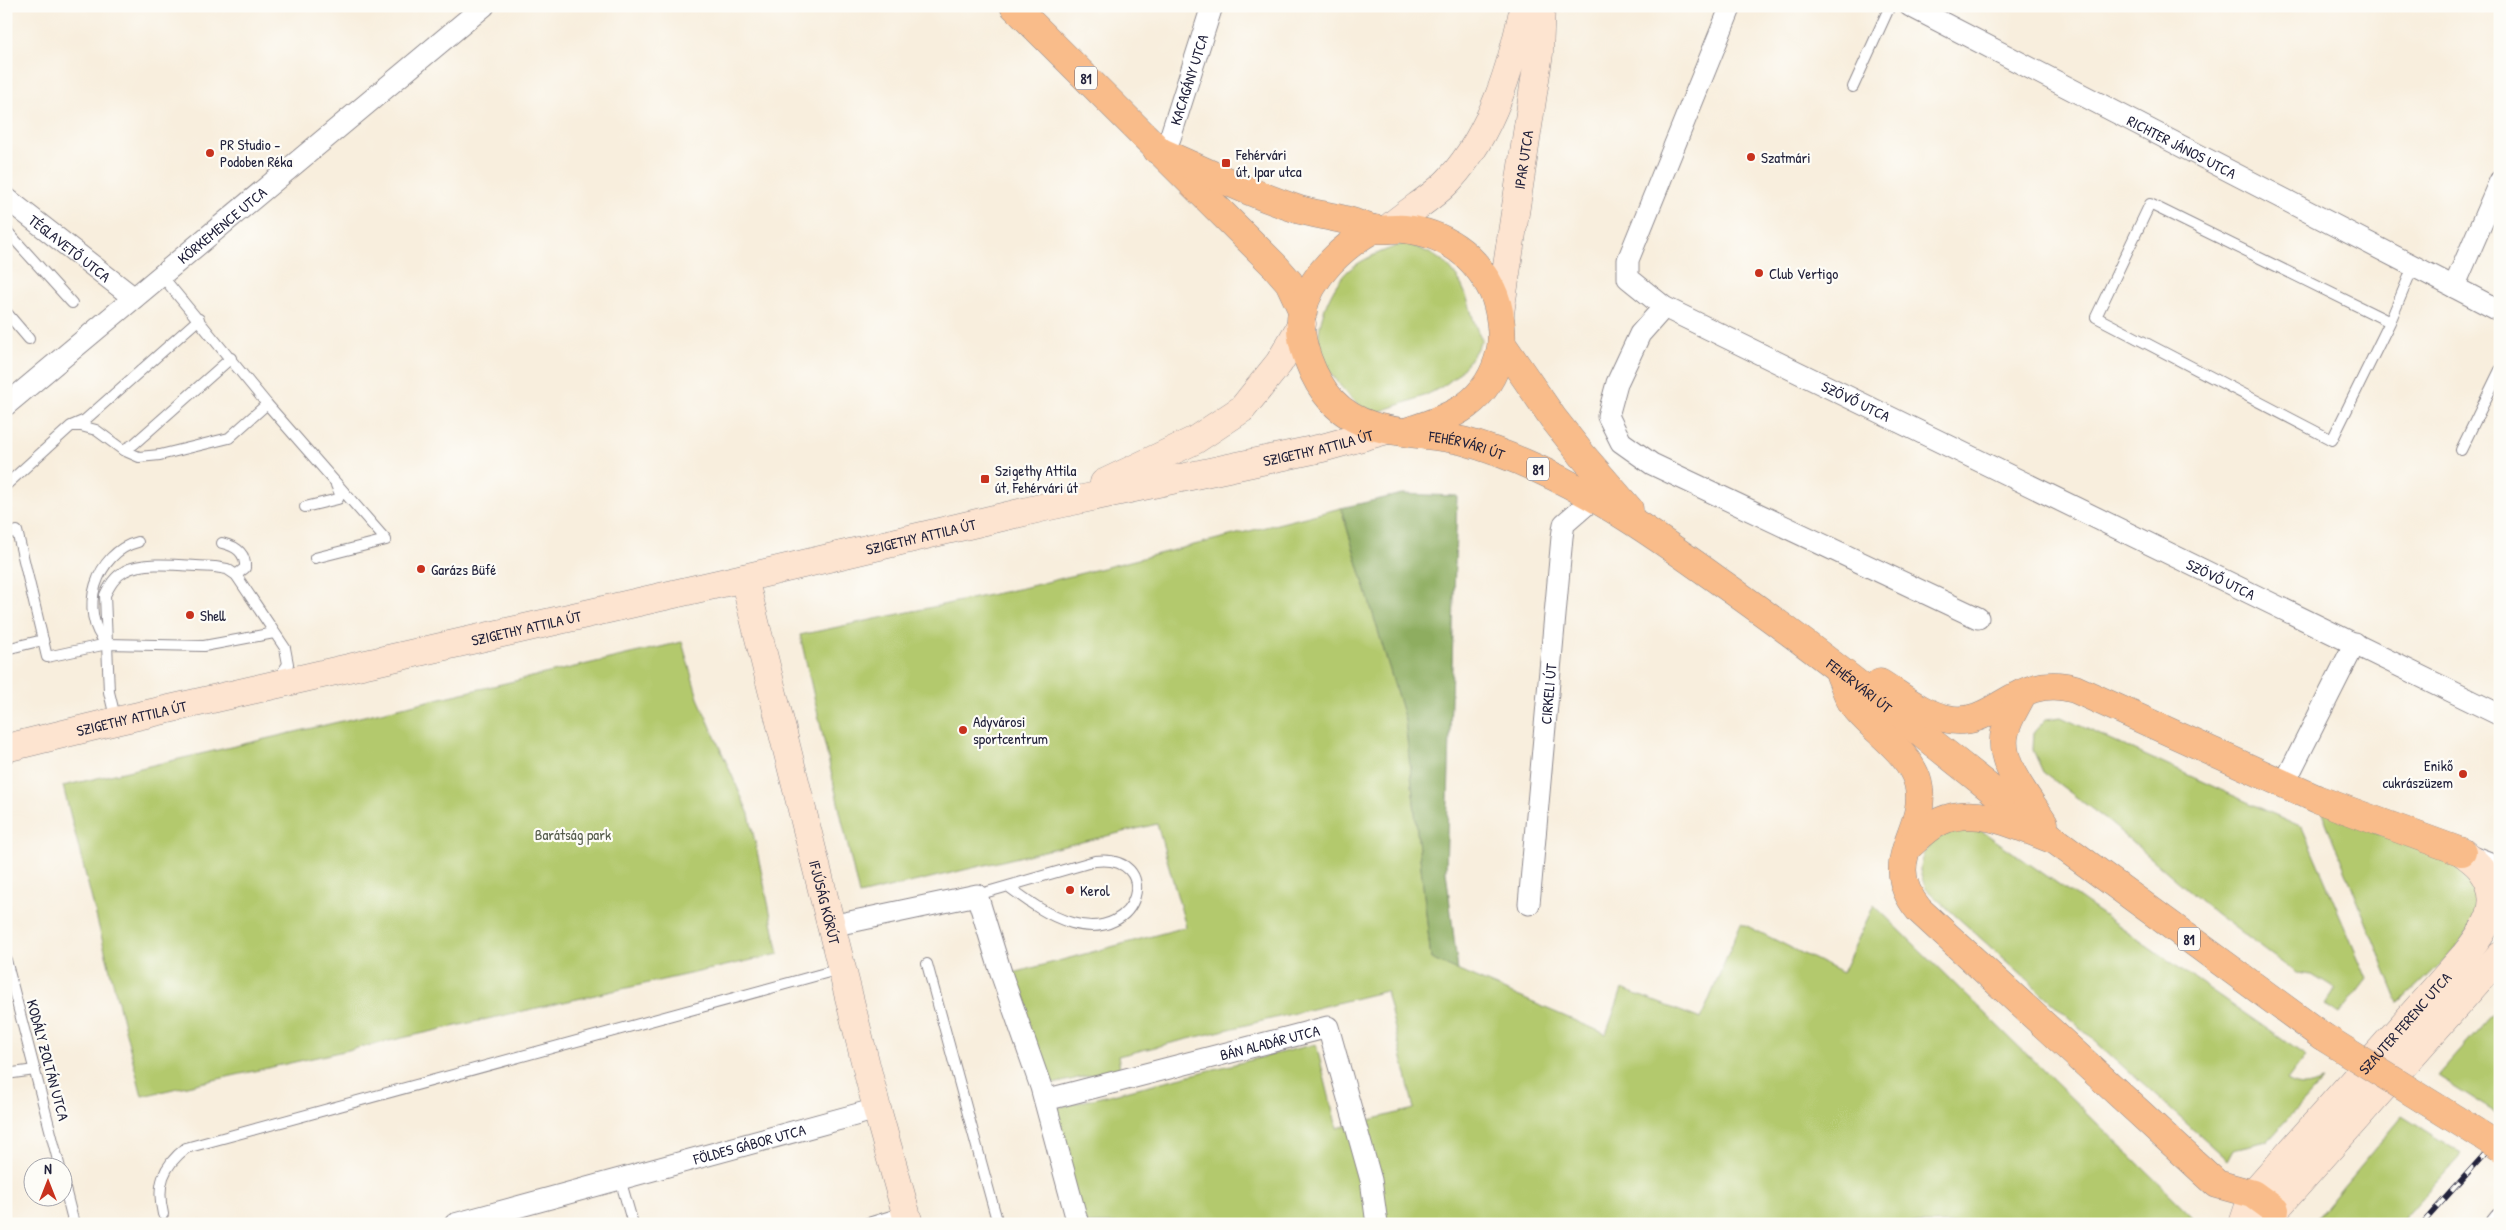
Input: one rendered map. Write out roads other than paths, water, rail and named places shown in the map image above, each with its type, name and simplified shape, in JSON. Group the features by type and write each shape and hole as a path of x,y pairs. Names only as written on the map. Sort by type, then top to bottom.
{"main road":[{"name":"FEHÉRVÁRI ÚT","path":"1014,6 1289,282 1302,318 1310,365 1320,385 1334,403 1351,417 1364,424 1461,441 1494,451 1595,497 1656,537 1836,667 2056,842"},
{"name":"FEHÉRVÁRI ÚT","path":"1158,150 1272,200 1381,229 1422,231 1441,238 1458,248 1474,261 1486,278 1500,314 1502,344 1496,368 1484,391 1462,411 1434,423 1397,431"},
{"path":"1302,318 1314,286 1337,256 1348,244 1381,229"},
{"name":"FEHÉRVÁRI ÚT","path":"1502,344 1553,418 1583,456 1656,537"},
{"path":"1836,667 1869,677 1930,713 1948,719 1964,721 1975,718 2035,687 2048,684 2075,689 2317,800 2462,852"},
{"path":"1836,667 1852,703 1911,767 1918,782 1919,799 1902,872 1909,898 1919,910 2217,1184 2254,1194 2267,1217"},
{"path":"2023,693 2005,733 2004,747 2008,763 2016,779 2056,842"},
{"path":"1908,847 1940,822 1966,815 2016,826 2056,842"},
{"name":"81","path":"2056,842 2322,1036 2500,1147"}],"street":[{"name":"KÖRKEMENCE UTCA","path":"6,405 484,6"},
{"name":"KACAGÁNY UTCA","path":"1158,150 1170,138 1212,6"},
{"path":"1381,229 1435,193 1463,163 1488,120 1507,75 1524,6"},
{"name":"IPAR UTCA","path":"1500,314 1538,63 1541,6"},
{"name":"SZÖVŐ UTCA","path":"1731,6 1628,260 1628,278 1664,307 2355,643 2500,716"},
{"name":"RICHTER JÁNOS UTCA","path":"1910,6 2500,311"},
{"path":"2454,286 2500,181"},
{"name":"TÉGLAVETŐ UTCA","path":"6,198 134,298"},
{"path":"1664,307 1640,334 1617,383 1608,416 1621,442 1652,464 1978,618"},
{"name":"SZIGETHY ATTILA ÚT","path":"1045,507 1119,477 1194,440 1242,409 1280,363 1302,318"},
{"name":"SZIGETHY ATTILA ÚT","path":"6,748 1045,507 1397,431"},
{"name":"CIRKELI ÚT","path":"1529,904 1564,524 1595,497"},
{"name":"IFJÚSÁG KÖRÚT","path":"744,578 877,1109 907,1218"},
{"path":"2284,784 2355,643"},
{"path":"2462,852 2500,866"},
{"path":"2462,852 2500,876"},
{"name":"SZAUTER FERENC UTCA","path":"2243,1224 2254,1194 2464,955 2491,921 2493,896 2490,884 2483,870 2462,852"},
{"path":"832,926 977,895 1002,976 1045,1100 1078,1224"},
{"name":"SZAUTER FERENC UTCA","path":"2267,1217 2500,956"},
{"name":"BÁN ALADÁR UTCA","path":"1045,1100 1328,1027 1371,1180 1377,1224"},
{"name":"FÖLDES GÁBOR UTCA","path":"455,1224 877,1109"},
{"path":"2496,1224 2500,1219"}],"lane":[{"path":"1853,87 1890,6"},
{"path":"2390,322 2150,204 2096,317 2332,440 2390,322 2413,267"},
{"path":"6,230 72,303"},
{"path":"162,276 200,319 267,404 386,540 316,558"},
{"path":"6,312 29,339"},
{"path":"6,485 72,426 85,420 200,319"},
{"path":"123,450 134,444 231,358"},
{"path":"2462,450 2500,370"},
{"path":"72,426 96,430 123,450 139,457 160,455 228,438 267,404"},
{"path":"305,506 338,499 340,494 334,479"},
{"path":"6,534 17,531 47,657 107,644 204,646 274,633"},
{"path":"107,644 98,634 94,617 94,583 103,568 116,553 128,544 138,542"},
{"path":"222,543 234,546 241,552 245,568 236,575"},
{"path":"116,721 109,692 105,595 111,582 124,571 138,565 215,567 227,569 236,575 285,648 288,664 281,677 269,686"},
{"path":"6,649 43,640"},
{"path":"977,895 1095,860 1107,859 1120,862 1132,873 1136,900 1128,913 1113,922 1094,926 1074,924 1038,908 1009,887"},
{"name":"KODÁLY ZOLTÁN UTCA","path":"6,960 57,1158"},
{"path":"927,964 998,1224"},
{"path":"163,1214 160,1202 162,1179 172,1160 186,1148 842,968"},
{"path":"6,1074 35,1070"},
{"path":"620,1179 633,1224"},
{"path":"70,1208 74,1224"},
{"path":"865,1224 907,1218"}],"railway":[{"path":"2422,1224 2500,1137"}],"place":[{"name":"PR Studio - Podoben Réka","path":"210,153"},
{"name":"Szatmári","path":"1751,157"},
{"name":"Fehérvári út, Ipar utca","path":"1226,163"},
{"name":"Club Vertigo","path":"1759,273"},
{"name":"Szigethy Attila út, Fehérvári út","path":"985,479"},
{"name":"Garázs Büfé","path":"421,569"},
{"name":"Shell","path":"190,615"},
{"name":"Adyvárosi sportcentrum","path":"963,730"},
{"name":"Enikő cukrászüzem","path":"2463,774"},
{"name":"Kerol","path":"1070,890"}],"park label":[{"name":"Barátság park","path":"573,834"}]}
